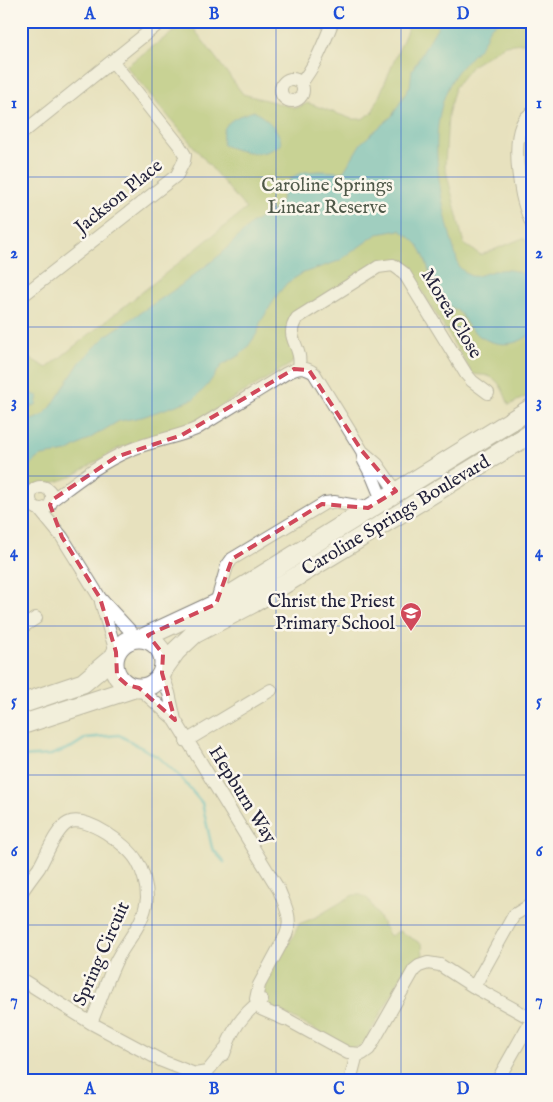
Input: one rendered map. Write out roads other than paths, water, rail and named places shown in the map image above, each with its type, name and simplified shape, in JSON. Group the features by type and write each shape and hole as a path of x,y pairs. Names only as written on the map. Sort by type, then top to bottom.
{"main road":[{"name":"Caroline Springs Boulevard","path":"139,637 216,604 532,408"},
{"name":"Caroline Springs Boulevard","path":"163,670 184,642 194,634 253,603 532,433"},
{"path":"21,704 83,683 115,654 124,642 139,637 155,643 160,648 164,661 163,670 153,684 21,726"},
{"path":"115,654 113,662 117,676 121,681 136,688"}],"street":[{"path":"21,134 162,21"},
{"path":"301,83 315,61 333,21"},
{"name":"Jackson Place","path":"21,297 149,198 177,175 182,168 184,155 179,145 113,62"},
{"path":"532,113 526,116 520,128 516,157 522,196 532,225"},
{"name":"Morea Close","path":"299,368 300,356 292,336 292,328 298,318 378,267 388,264 402,270 466,374 488,393"},
{"path":"26,496 30,501 40,503 131,450 196,429 285,374 299,368 304,368 314,373 362,451 364,461 382,500"},
{"name":"Caroline Springs Boulevard","path":"216,604 227,566 232,559 325,503 382,500"},
{"path":"40,503 100,598 139,637"},
{"path":"100,598 115,654"},
{"path":"21,628 36,618"},
{"name":"Hepburn Way","path":"163,670 175,720 186,741 279,890 289,915 288,929 266,973 260,1002"},
{"name":"Hepburn Way","path":"136,688 175,720"},
{"path":"186,741 271,690"},
{"name":"Spring Circuit","path":"21,893 33,877 61,828 69,822 79,821 89,824 109,835 124,846 137,860 143,874 147,896 143,918 117,959 91,1023"},
{"path":"474,987 514,915 532,904"},
{"path":"21,980 91,1023 162,1061 195,1074 201,1079 227,1047 235,1028 242,1018 260,1002 284,1019 348,1053 362,1054 370,1049 414,970 428,963 440,965 474,987 532,1019 497,1081"},
{"path":"350,1081 357,1054"}],"water":[{"path":"441,21 506,21 499,22 491,27 483,43 452,80 443,101 438,124 438,173 447,222 459,267 466,274 472,276 493,271 511,270 521,273 532,280 532,333 517,342 509,344 500,344 484,339 468,326 459,312 440,298 424,257 416,243 400,230 377,234 339,261 303,273 287,283 260,323 258,332 247,348 240,355 222,365 207,386 194,399 142,417 119,421 67,452 42,456 36,459 21,473 21,424 42,416 51,407 80,362 107,335 180,286 221,254 251,224 275,209 281,200 287,182 296,175 305,172 344,171 361,143 392,116 410,86 412,70"},
{"path":"254,111 276,129 281,145 268,151 255,153 223,145 223,132 228,123"},
{"path":"21,390 38,396 36,405 21,409"}],"waterway":[{"path":"21,757 51,755 72,747 86,738 119,735 158,757 180,777 202,803 212,848 224,862"}],"place":[{"name":"Christ the Priest Primary School","path":"411,632"}],"park label":[{"name":"Caroline Springs Linear Reserve","path":"327,197"}]}
